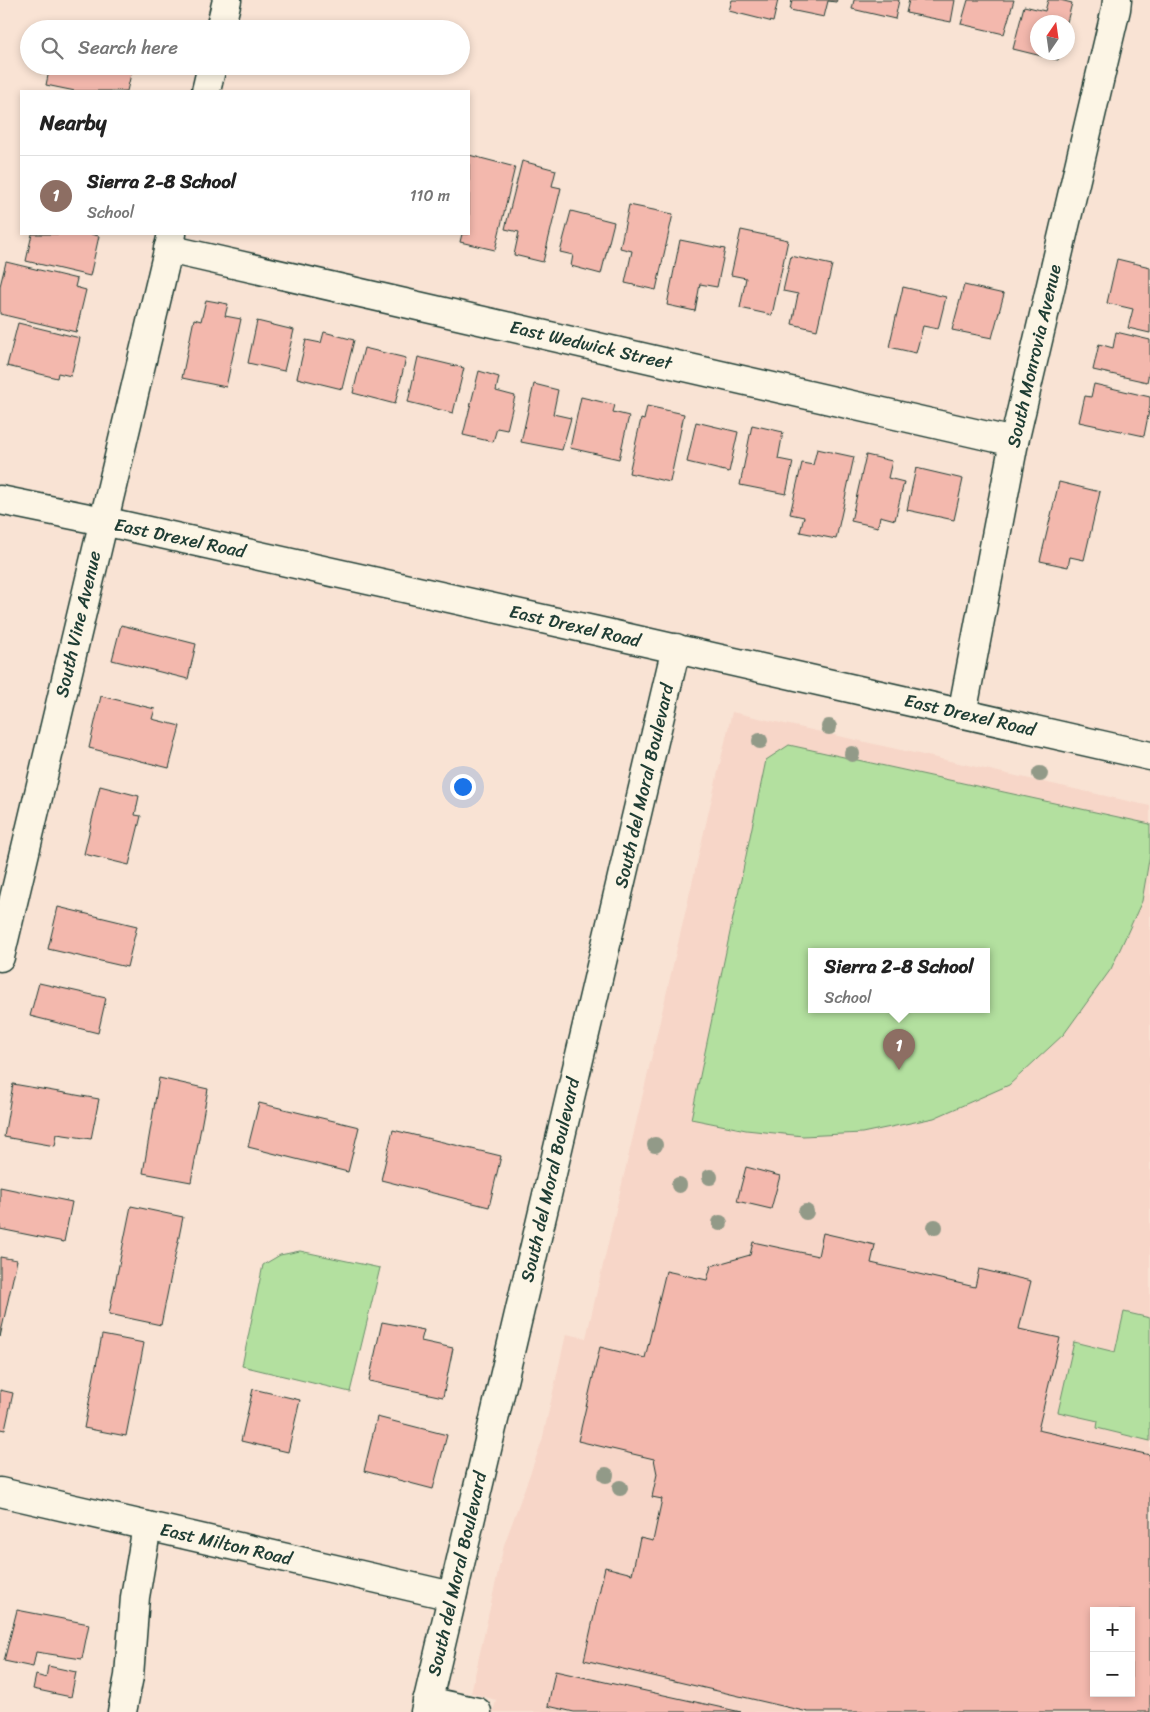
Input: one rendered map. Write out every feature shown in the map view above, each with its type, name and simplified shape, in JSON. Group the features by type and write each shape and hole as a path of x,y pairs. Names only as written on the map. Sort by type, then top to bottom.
{"street":[{"path":"222,20 227,0"},
{"name":"South Monrovia Avenue","path":"962,714 1014,442 1117,0"},
{"path":"206,90 210,75"},
{"name":"East Wedwick Street","path":"170,241 1014,442"},
{"name":"South Vine Avenue","path":"0,957 170,241"},
{"name":"East Drexel Road","path":"0,500 676,648 1150,756"},
{"name":"South del Moral Boulevard","path":"426,1707 676,648"},
{"name":"East Milton Road","path":"0,1492 452,1596"},
{"path":"122,1712 129,1676 135,1597 147,1526"},
{"path":"426,1707 477,1712"}],"shaded area":[{"path":"732,712 1150,806 1150,1712 493,1712 496,1700 471,1693 504,1545 542,1441 566,1334 586,1338"}],"green space":[{"path":"789,745 1150,824 1150,854 1142,901 1111,969 1064,1034 1009,1085 934,1118 862,1133 803,1136 746,1130 691,1119 766,760"},
{"path":"300,1251 380,1268 350,1392 242,1366 263,1265 280,1255"},
{"path":"1124,1312 1150,1318 1150,1441 1097,1428 1098,1421 1058,1412 1074,1342 1115,1352"}],"building":[{"path":"732,0 778,0 773,22 729,11"},
{"path":"792,0 837,0 836,2 828,1 824,17 790,10"},
{"path":"854,0 899,0 895,19 852,9"},
{"path":"909,0 955,0 951,22 906,13"},
{"path":"968,0 1014,0 1004,34 961,24"},
{"path":"1048,0 1072,3 1069,15 1030,15 1030,53 1013,49 1024,6 1045,11"},
{"path":"48,75 131,75 127,90 70,90 46,85"},
{"path":"470,155 515,167 495,250 460,242 462,235 470,235"},
{"path":"522,161 556,170 552,186 561,188 543,262 514,255 519,232 505,229"},
{"path":"629,205 673,214 656,290 625,283 632,251 620,248"},
{"path":"571,211 614,222 601,274 571,266 573,255 560,252"},
{"path":"741,230 788,240 772,315 740,308 746,278 731,275"},
{"path":"32,235 99,236 90,276 26,261"},
{"path":"680,240 725,249 717,287 700,284 695,311 667,305"},
{"path":"791,256 832,265 817,330 792,324 798,294 783,291"},
{"path":"1117,259 1150,267 1150,333 1128,328 1133,309 1107,303"},
{"path":"6,262 77,279 75,287 86,290 76,332 0,314 0,286"},
{"path":"964,285 1004,294 992,338 952,330"},
{"path":"903,287 946,297 938,329 923,326 916,353 889,347"},
{"path":"206,300 228,304 225,316 241,319 226,387 182,378 194,319 201,321"},
{"path":"257,321 294,330 284,371 248,363"},
{"path":"18,323 80,338 71,376 58,373 57,378 7,366"},
{"path":"324,332 354,340 342,389 297,378 306,340 321,343"},
{"path":"1116,332 1150,340 1150,368 1147,382 1093,370 1099,344 1113,348"},
{"path":"364,348 406,358 395,404 353,393"},
{"path":"418,357 464,368 453,413 408,402"},
{"path":"479,371 499,377 496,391 515,396 507,430 497,428 493,442 463,435"},
{"path":"534,384 558,390 553,414 571,418 562,450 521,442"},
{"path":"1094,384 1150,397 1144,436 1079,422 1085,396 1091,397"},
{"path":"581,397 615,405 613,412 629,416 619,459 570,448"},
{"path":"647,406 684,414 670,482 629,473 641,419 644,420"},
{"path":"696,422 738,432 729,472 687,462"},
{"path":"752,425 783,432 778,459 793,462 786,494 740,485"},
{"path":"817,449 854,457 836,539 800,532 804,517 790,514 802,463 813,465"},
{"path":"866,455 892,461 888,478 904,482 895,520 880,516 878,527 851,521"},
{"path":"916,468 963,479 954,520 907,510"},
{"path":"1059,482 1100,492 1084,560 1070,557 1068,567 1040,561"},
{"path":"121,625 196,644 188,679 112,660"},
{"path":"101,696 155,709 152,719 180,726 169,768 89,748"},
{"path":"100,786 139,796 135,815 141,816 129,865 84,854"},
{"path":"58,907 137,926 127,967 48,949"},
{"path":"39,983 106,998 98,1033 30,1016"},
{"path":"159,1078 208,1089 191,1182 143,1173"},
{"path":"13,1084 99,1099 91,1139 57,1134 55,1146 4,1137"},
{"path":"259,1103 359,1127 348,1172 248,1147"},
{"path":"393,1130 501,1156 489,1207 381,1180"},
{"path":"746,1167 780,1176 771,1209 737,1201"},
{"path":"0,1187 72,1202 64,1242 0,1229"},
{"path":"131,1206 183,1217 161,1325 109,1314"},
{"path":"823,1233 875,1245 871,1263 975,1287 979,1269 1031,1281 1019,1329 1060,1338 1038,1430 1150,1455 1150,1712 808,1712 584,1660 605,1567 632,1574 640,1538 653,1541 662,1499 652,1497 657,1474 654,1459 578,1441 600,1347 645,1358 666,1271 707,1280 711,1266 750,1255 753,1242 818,1256"},
{"path":"0,1257 17,1260 0,1337"},
{"path":"382,1322 424,1330 421,1341 453,1348 443,1397 369,1381"},
{"path":"102,1335 144,1343 126,1436 84,1428"},
{"path":"253,1389 300,1400 288,1452 241,1441"},
{"path":"0,1390 13,1393 5,1430 0,1429"},
{"path":"377,1417 447,1435 433,1489 364,1471"},
{"path":"17,1610 89,1624 82,1659 36,1652 33,1667 4,1661"},
{"path":"48,1666 76,1672 71,1697 33,1689 36,1675 46,1678"},
{"path":"555,1671 741,1712 574,1712 548,1706"}],"place":[{"name":"Sierra 2-8 School","path":"899,1070"}]}
